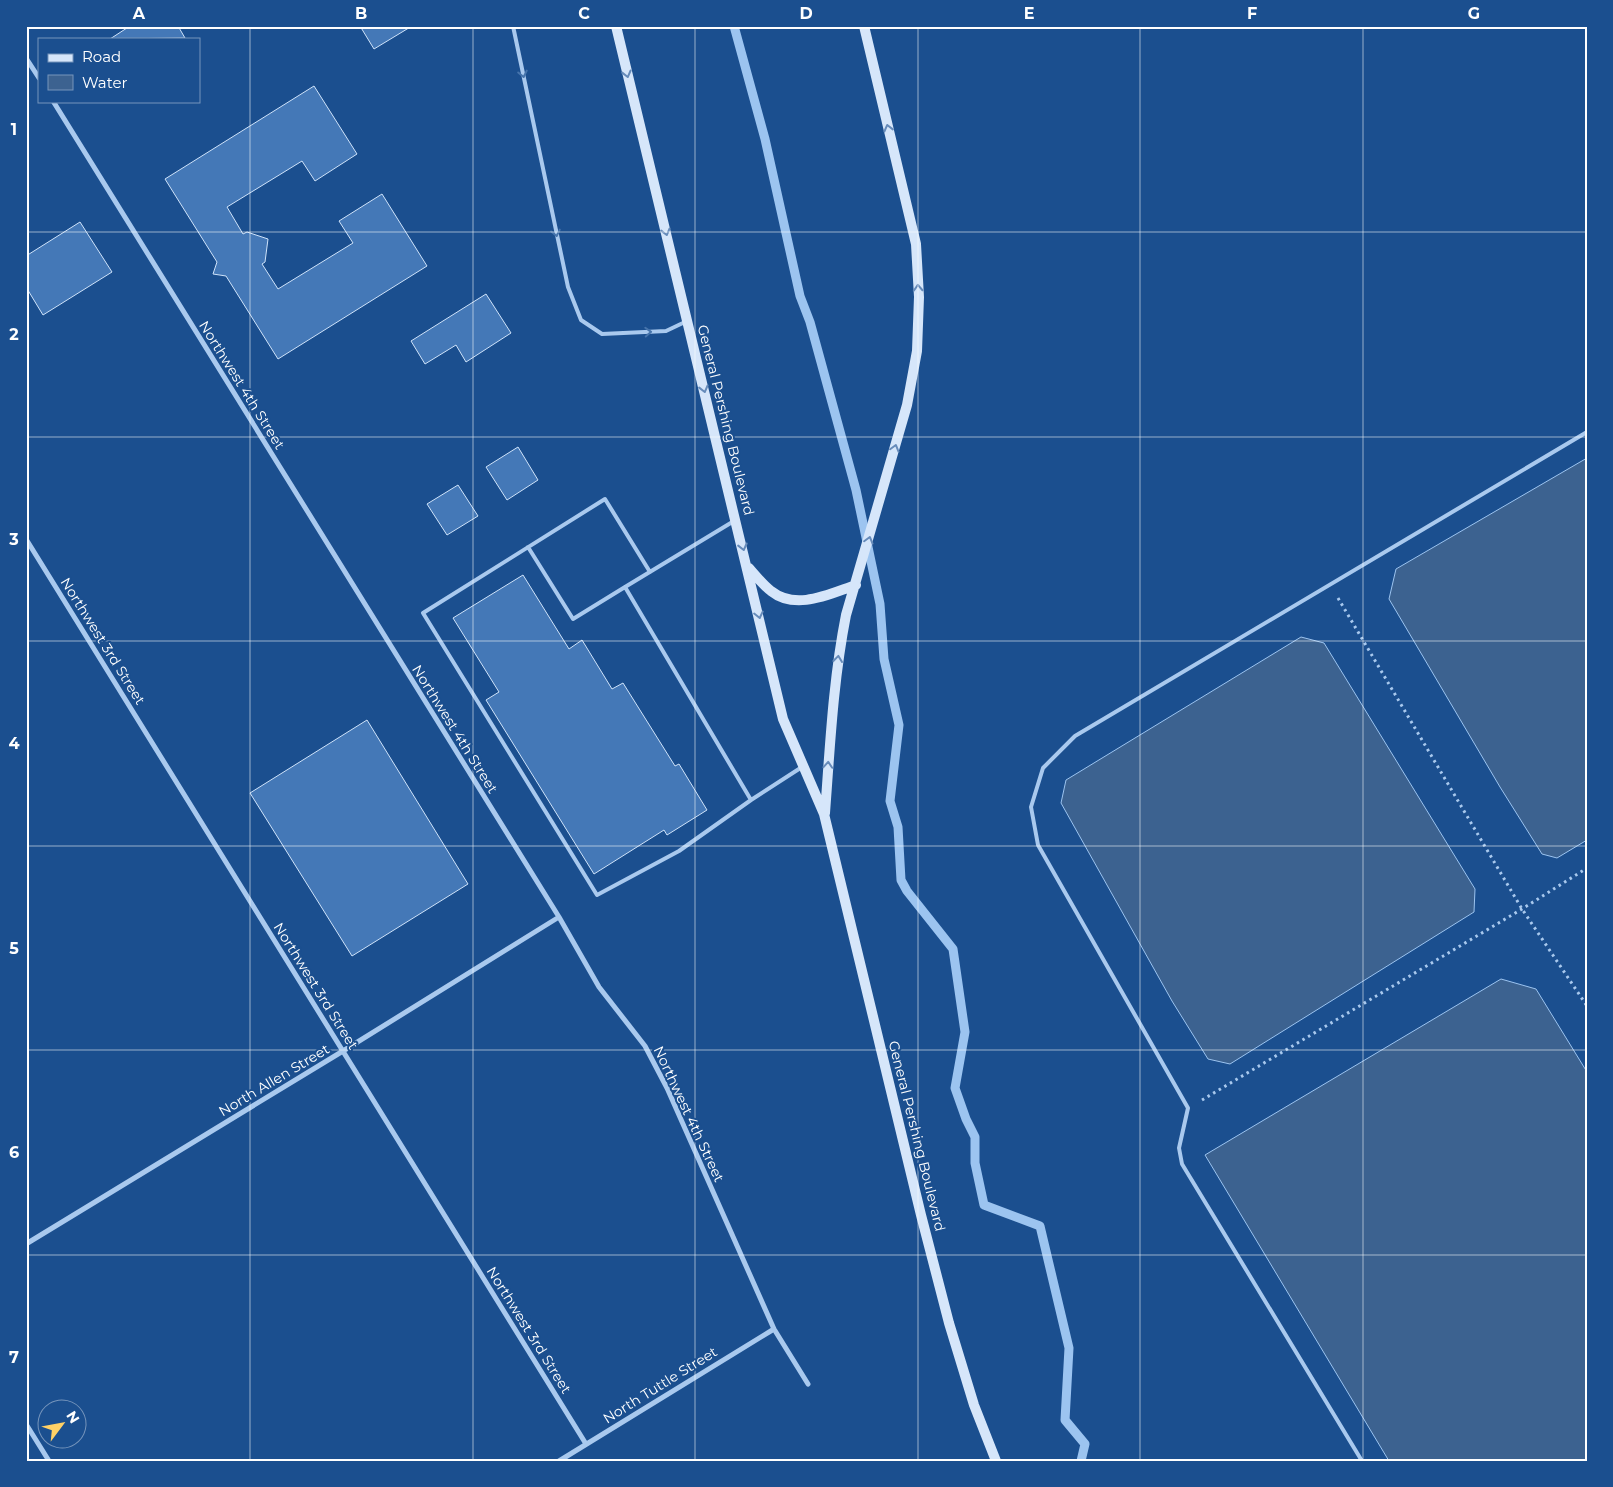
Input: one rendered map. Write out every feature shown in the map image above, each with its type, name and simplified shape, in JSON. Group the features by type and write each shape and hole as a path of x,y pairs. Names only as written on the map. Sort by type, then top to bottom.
{"main road":[{"name":"General Pershing Boulevard","path":"616,26 784,719 824,814 949,1323 974,1405 996,1461"},
{"name":"General Pershing Boulevard","path":"824,814 832,708 839,651 846,615 907,405 917,351 919,297 916,244 864,26"},
{"path":"748,567 771,591 784,598 797,601 816,599 856,585"}],"street":[{"path":"26,58 38,76"},
{"name":"Northwest 4th Street","path":"54,102 559,917 599,987 645,1046 666,1088 774,1329 808,1384"},
{"name":"Northwest 3rd Street","path":"26,539 586,1444"},
{"name":"North Allen Street","path":"26,1244 559,917"},
{"name":"North Tuttle Street","path":"559,1461 774,1329"},
{"path":"26,1424 49,1461"}],"lane":[{"path":"513,26 568,287 581,320 602,334 666,331 687,321"},
{"path":"1362,1461 1182,1164 1179,1148 1188,1108 1038,845 1031,807 1042,768 1075,736 1587,432"},
{"path":"650,572 605,499 423,613 598,895 680,851 751,800 804,767"},
{"path":"528,547 573,620 736,520"},
{"path":"625,587 751,800"}],"path":[{"path":"1330,585 1522,909 1587,1006"},
{"path":"1188,1108 1522,909 1587,868"}],"water":[{"path":"1587,458 1587,840 1557,858 1542,854 1500,787 1389,599 1396,569"},
{"path":"1301,637 1324,643 1475,889 1474,912 1230,1064 1208,1059 1172,1001 1061,803 1066,780"},
{"path":"1501,979 1536,989 1587,1072 1587,1461 1389,1461 1205,1155"}],"building":[{"path":"130,26 178,26 185,38 112,38"},
{"path":"360,26 412,26 374,49"},
{"path":"314,86 357,154 315,181 302,161 227,207 243,234 247,232 268,239 265,262 262,264 278,289 353,243 339,221 382,194 427,266 278,359 226,276 213,274 217,262 165,179"},
{"path":"80,222 112,272 43,315 26,287 26,256"},
{"path":"486,294 511,333 466,362 456,345 425,364 411,341"},
{"path":"518,447 538,480 507,500 486,467"},
{"path":"458,485 478,516 447,535 427,504"},
{"path":"523,575 569,649 582,640 612,689 623,683 675,766 679,764 707,810 667,835 664,830 594,874 486,700 499,692 453,618"},
{"path":"367,720 468,884 352,956 250,793"}],"waterway":[{"path":"734,26 765,139 800,296 810,322 856,490 880,604 884,659 899,725 890,801 898,827 901,880 907,891 953,949 965,1032 955,1088 966,1119 975,1137 975,1163 984,1205 1040,1226 1069,1348 1065,1420 1085,1444 1081,1461"}]}
